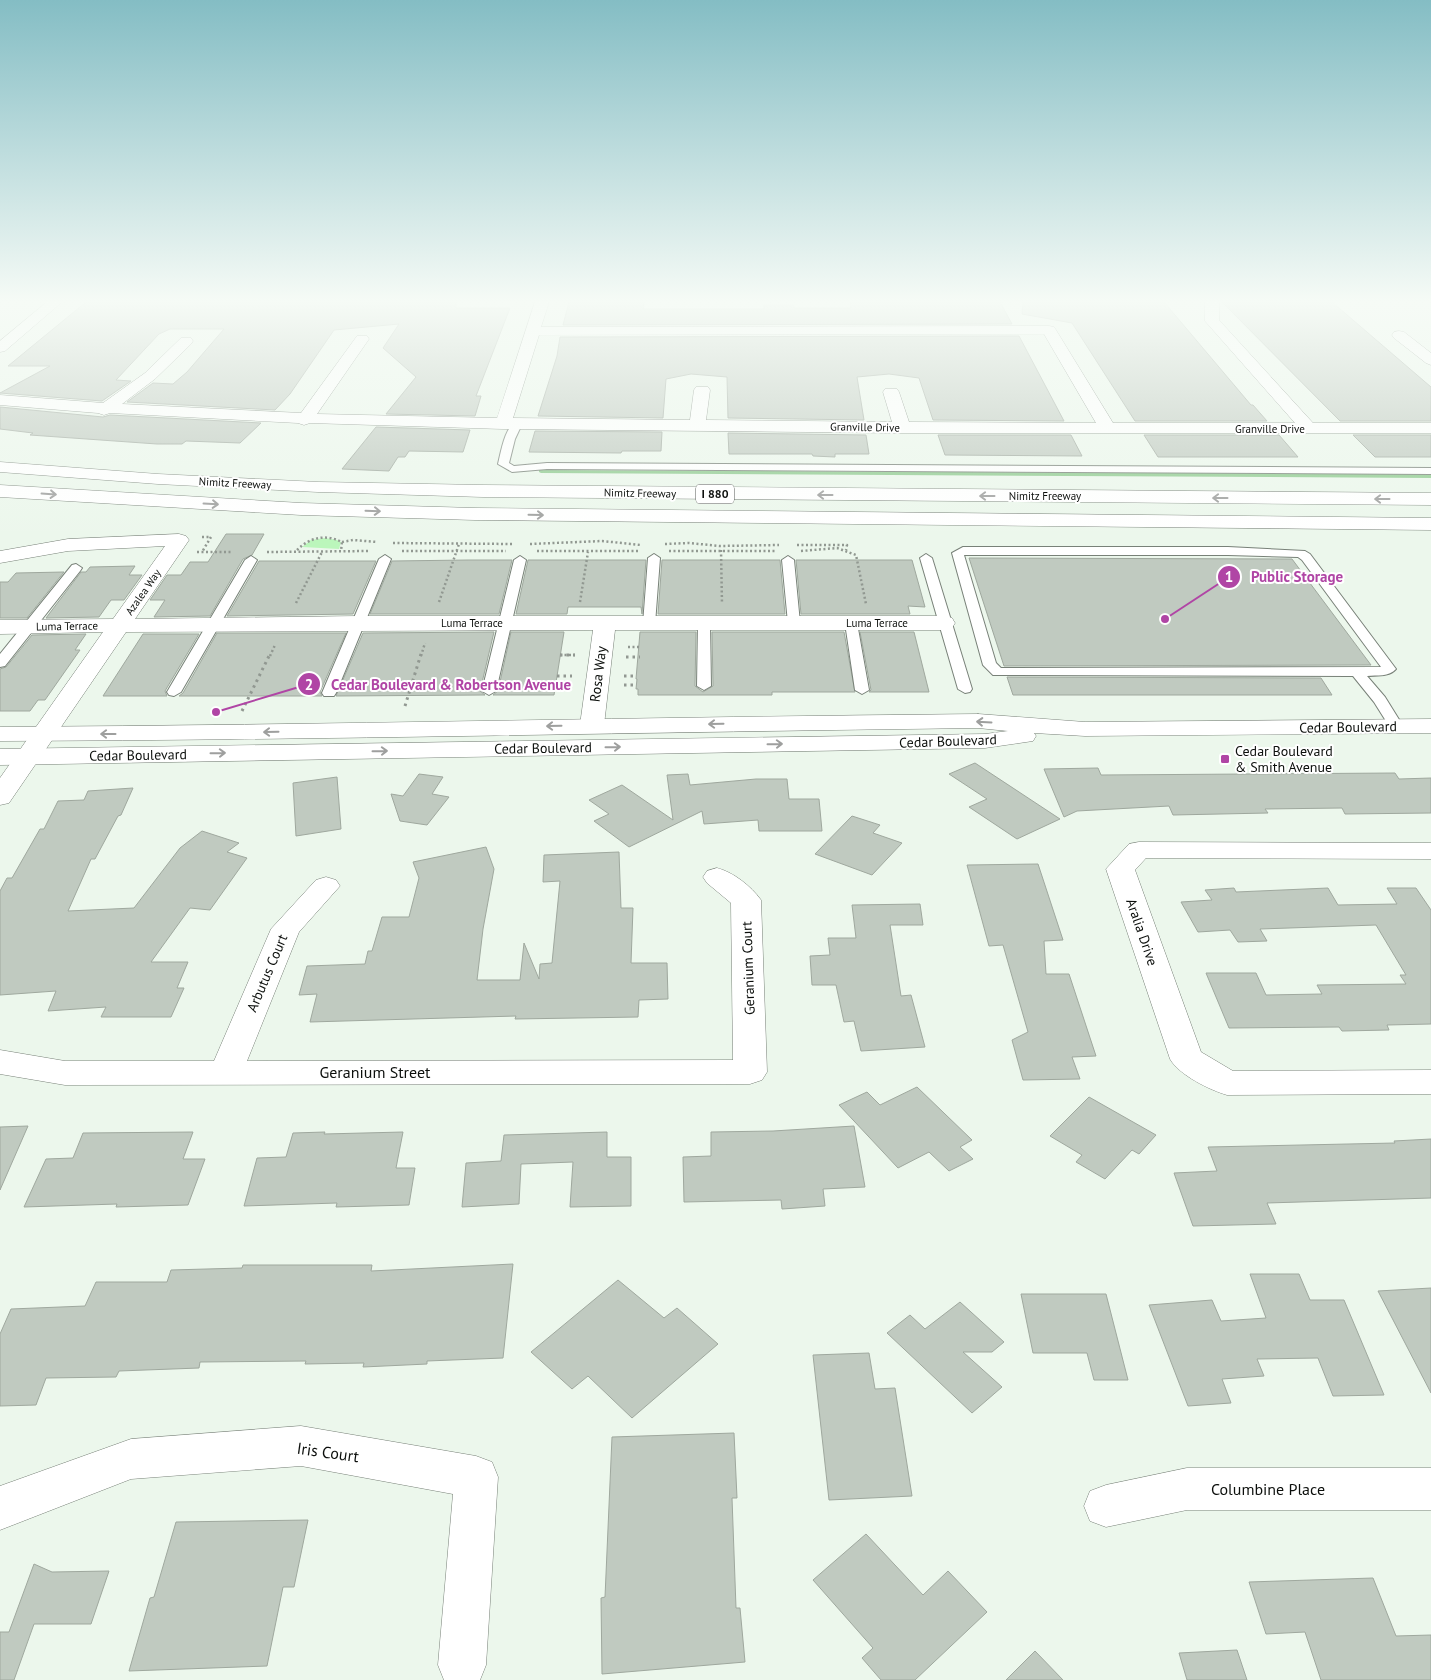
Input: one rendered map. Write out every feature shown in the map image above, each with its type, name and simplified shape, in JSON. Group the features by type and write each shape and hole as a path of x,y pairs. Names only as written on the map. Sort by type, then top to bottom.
{"main road":[{"path":"104,410 144,380"},
{"path":"304,420 332,380"},
{"path":"510,424 521,380"},
{"path":"1079,380 1108,429"},
{"path":"1265,380 1308,429"},
{"path":"697,426 702,390"},
{"path":"891,392 902,428"},
{"name":"Granville Drive","path":"0,400 104,410 304,420 902,428 1431,428"},
{"name":"Nimitz Freeway","path":"0,467 158,479 318,487 483,491 1431,499"},
{"name":"Nimitz Freeway","path":"0,491 301,509 485,514 1431,524"},
{"name":"Azalea Way","path":"0,557 68,545 179,540 0,797"},
{"name":"Luma Terrace","path":"0,627 213,624 649,624 713,618 794,623 859,617 944,622"},
{"name":"Rosa Way","path":"592,725 605,624"},
{"name":"Cedar Boulevard","path":"0,734 214,733 592,725 978,721 1085,729 1431,726"},
{"name":"Cedar Boulevard","path":"0,756 985,741 1085,729"},
{"name":"Aralia Drive","path":"1431,851 1138,850 1120,869 1187,1059 1227,1083 1431,1082"},
{"name":"Geranium Court","path":"716,877 746,900 750,1072"},
{"name":"Arbutus Court","path":"226,1072 286,929 326,886"},
{"name":"Geranium Street","path":"0,1062 65,1072 750,1072"},
{"name":"Iris Court","path":"0,1508 131,1459 301,1446 476,1477 462,1665"},
{"name":"Columbine Place","path":"1106,1506 1187,1489 1431,1489"}],"lane":[{"path":"510,424 510,438 503,464 512,469 547,466 1431,471"},
{"path":"962,551 1228,551 1301,554 1306,557 1389,669 1385,671 1357,672 998,672 990,665 958,553 962,551"},
{"path":"329,693 386,554"},
{"path":"789,554 794,623"},
{"path":"649,624 659,555"},
{"path":"926,558 965,689"},
{"path":"174,692 251,560"},
{"path":"489,691 520,560"},
{"path":"0,663 76,568"},
{"path":"859,617 862,690"},
{"path":"704,686 713,618"},
{"path":"1357,672 1380,700 1396,726"}],"path":[{"path":"297,550 303,544 321,538 336,539 342,542 353,540 379,543"},
{"path":"341,551 342,542"},
{"path":"609,550 610,542"},
{"path":"522,544 610,542 649,545"},
{"path":"386,543 514,544"},
{"path":"438,604 459,544"},
{"path":"658,544 782,545"},
{"path":"791,545 838,544 847,545 846,550"},
{"path":"713,618 721,552 720,546"},
{"path":"659,555 750,550 789,554 818,549 846,550 856,555 859,617"},
{"path":"264,552 297,550 386,554 420,550 455,552 508,551"},
{"path":"533,551 639,551"},
{"path":"193,552 237,552"},
{"path":"296,604 322,552"},
{"path":"580,604 588,552"},
{"path":"242,711 277,642"},
{"path":"405,706 426,642"},
{"path":"627,647 640,647"},
{"path":"560,655 575,655"},
{"path":"626,657 640,657"},
{"path":"557,676 572,676"},
{"path":"624,676 637,676"},
{"path":"556,685 570,685"},
{"path":"624,685 636,686"}],"green space":[{"path":"325,538 341,542 339,549 302,547 311,540"}],"building":[{"path":"23,380 131,381 102,401 0,393"},
{"path":"177,380 299,380 275,410 127,402 153,383 173,384"},
{"path":"413,380 482,380 476,396 481,396 475,416 386,414"},
{"path":"549,380 666,380 663,418 538,416"},
{"path":"727,380 858,380 864,420 728,418"},
{"path":"920,380 1043,380 1064,421 933,420"},
{"path":"1109,380 1230,380 1267,421 1135,421"},
{"path":"1300,380 1423,380 1431,387 1431,421 1340,421"},
{"path":"0,407 103,417 110,415 261,423 240,443 186,441 182,444 157,444 30,435 33,433 0,429"},
{"path":"376,427 470,430 463,452 409,451 405,457 398,457 389,471 342,469"},
{"path":"535,431 662,432 661,451 622,451 621,453 529,452"},
{"path":"728,433 866,435 869,454 835,454 835,457 813,456 812,454 729,454"},
{"path":"938,435 1071,435 1082,456 945,455"},
{"path":"1144,435 1279,435 1298,457 1158,457"},
{"path":"1353,435 1431,435 1431,457 1375,457"},
{"path":"226,534 264,534 252,555 243,559 210,616 154,617 165,600 150,600 167,575 181,575 190,562 208,562"},
{"path":"969,558 1292,559 1371,665 1004,666"},
{"path":"512,560 499,614 370,614 392,561"},
{"path":"528,560 646,560 642,614 641,607 568,607 567,614 516,614"},
{"path":"662,560 780,560 785,614 658,614"},
{"path":"796,560 912,560 925,607 908,606 910,614 801,614"},
{"path":"259,561 376,561 353,614 227,616"},
{"path":"135,566 129,575 142,575 124,600 111,600 99,617 46,618 81,572 86,572 90,567"},
{"path":"64,572 27,618 0,618 0,582 8,582 16,573"},
{"path":"494,632 480,691 485,695 336,696 363,633"},
{"path":"511,632 564,632 554,695 493,695 498,691"},
{"path":"640,632 696,632 695,686 703,692 713,686 712,632 844,632 855,692 772,692 772,695 638,695 636,679"},
{"path":"860,632 914,632 929,692 869,692 871,690"},
{"path":"217,633 346,633 320,692 322,696 179,696 183,693"},
{"path":"86,634 75,650 80,650 45,700 38,700 30,711 0,711 0,669 6,667 32,635"},
{"path":"143,634 199,634 165,691 167,696 103,696"},
{"path":"1007,677 1321,678 1332,695 1013,695"},
{"path":"975,763 1060,819 1017,839 969,807 987,799 949,774"},
{"path":"1098,768 1101,775 1395,773 1399,779 1431,778 1431,813 1345,814 1342,808 1265,809 1268,813 1173,815 1169,806 1077,811 1064,817 1044,769"},
{"path":"419,774 443,777 432,794 449,797 427,825 400,821 391,794 403,796"},
{"path":"688,774 690,785 756,779 787,779 789,799 819,799 822,831 759,831 758,820 704,824 702,811 629,847 594,821 609,814 589,800 622,785 673,820 667,775"},
{"path":"337,777 341,829 296,836 293,783"},
{"path":"133,788 121,815 118,816 95,859 91,859 68,911 134,908 180,848 202,831 239,843 227,852 247,858 210,910 190,908 151,962 188,962 177,988 184,988 171,1017 101,1017 106,1007 48,1011 56,991 0,995 0,891 7,878 12,878 40,829 44,829 58,801 84,800 88,791"},
{"path":"852,816 880,825 873,833 902,843 872,875 815,854"},
{"path":"486,847 494,869 483,929 477,980 520,980 524,943 539,979 540,964 552,963 560,881 543,882 544,855 619,852 621,908 633,908 631,963 667,963 668,999 639,1000 638,1017 515,1019 516,1016 310,1022 317,994 299,995 307,966 365,964 368,951 372,951 382,917 409,917 419,878 413,862"},
{"path":"1038,864 1063,940 1044,941 1046,974 1069,974 1096,1056 1072,1057 1080,1079 1023,1080 1012,1040 1028,1032 1003,945 989,946 967,865"},
{"path":"1234,888 1236,892 1328,888 1338,905 1397,904 1387,888 1416,888 1431,910 1431,1024 1387,1025 1389,1030 1342,1031 1339,1027 1229,1028 1206,973 1256,973 1266,995 1322,994 1317,985 1406,984 1400,975 1406,975 1376,925 1260,929 1267,941 1238,942 1230,930 1198,932 1181,902 1212,900 1205,890"},
{"path":"920,904 923,925 890,925 901,996 911,995 925,1047 861,1051 854,1021 844,1022 836,985 812,985 810,956 830,955 828,938 856,938 852,905"},
{"path":"917,1087 972,1140 960,1147 973,1159 949,1171 929,1152 898,1168 839,1105 867,1092 880,1105"},
{"path":"1089,1097 1156,1135 1139,1154 1132,1150 1105,1179 1076,1162 1082,1155 1050,1136"},
{"path":"28,1126 0,1190 0,1127"},
{"path":"854,1126 865,1187 823,1189 825,1206 782,1209 781,1200 684,1202 683,1157 711,1156 711,1132 773,1131"},
{"path":"193,1132 183,1159 205,1159 188,1205 116,1207 117,1204 24,1207 46,1159 73,1158 83,1133"},
{"path":"325,1132 324,1134 403,1132 396,1168 415,1168 409,1205 336,1207 337,1203 244,1206 257,1158 286,1157 293,1133"},
{"path":"607,1132 607,1157 631,1157 631,1206 570,1207 573,1162 521,1164 519,1204 462,1207 466,1163 501,1161 504,1135"},
{"path":"1431,1139 1431,1198 1267,1203 1276,1224 1193,1226 1174,1173 1217,1171 1208,1147 1395,1143 1394,1141"},
{"path":"513,1264 503,1358 427,1361 427,1364 363,1367 364,1363 305,1364 306,1361 200,1362 199,1368 119,1371 116,1377 46,1378 36,1405 0,1406 0,1334 11,1309 85,1306 96,1282 167,1282 171,1270 242,1268 243,1265 372,1265 371,1271"},
{"path":"1250,1274 1299,1274 1310,1300 1344,1300 1384,1395 1333,1396 1318,1358 1257,1359 1264,1376 1222,1379 1231,1403 1188,1406 1149,1305 1212,1300 1221,1321 1266,1318"},
{"path":"618,1280 664,1318 677,1308 718,1344 632,1418 588,1376 572,1389 531,1352"},
{"path":"1431,1288 1431,1393 1378,1291"},
{"path":"1021,1294 1106,1294 1128,1380 1094,1380 1087,1353 1033,1353"},
{"path":"960,1302 1004,1342 992,1352 963,1352 1002,1387 972,1413 887,1333 910,1315 925,1329"},
{"path":"869,1353 875,1389 895,1388 912,1496 829,1500 813,1355"},
{"path":"734,1433 737,1498 732,1498 736,1608 740,1608 745,1662 602,1674 601,1598 605,1597 612,1437"},
{"path":"308,1520 294,1587 283,1587 267,1666 129,1671 150,1598 154,1597 176,1522"},
{"path":"866,1534 923,1595 948,1571 987,1612 915,1680 881,1680 862,1658 873,1648 813,1580"},
{"path":"34,1564 52,1572 109,1571 91,1624 34,1624 14,1680 0,1680 0,1632 9,1632"},
{"path":"1373,1578 1396,1636 1431,1635 1431,1680 1321,1680 1305,1632 1266,1634 1249,1582"},
{"path":"1237,1650 1247,1680 1187,1680 1179,1653"},
{"path":"1035,1651 1063,1680 1006,1680"}],"waterway":[{"path":"541,471 1431,476"}],"place":[{"name":"Public Storage","path":"1165,619"},
{"name":"Cedar Boulevard & Robertson Avenue","path":"216,712"},
{"name":"Cedar Boulevard & Smith Avenue","path":"1225,759"}]}
